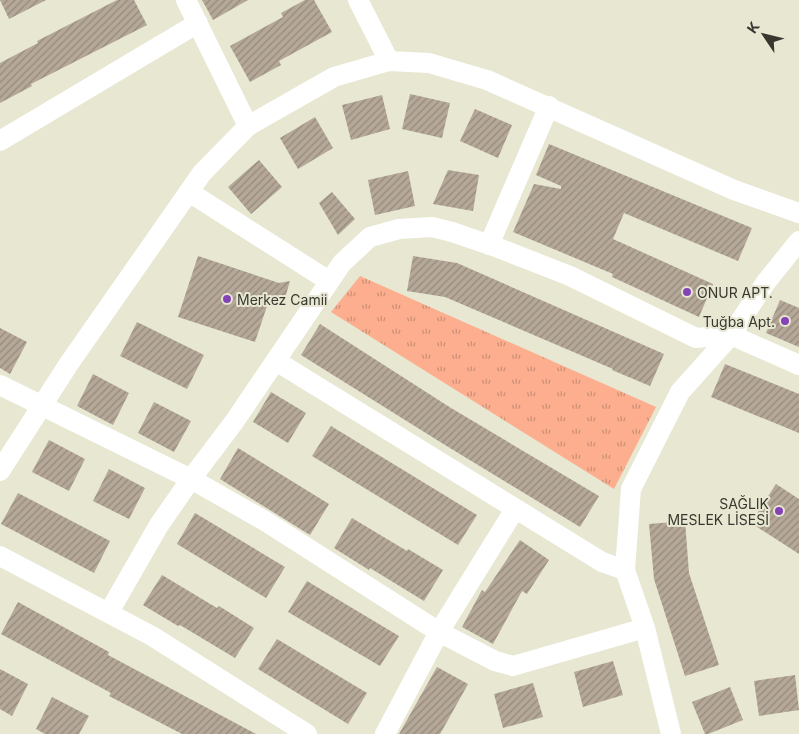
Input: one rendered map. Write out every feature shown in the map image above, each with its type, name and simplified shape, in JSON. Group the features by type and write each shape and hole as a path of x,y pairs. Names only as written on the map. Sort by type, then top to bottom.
{"street":[{"path":"186,0 248,126"},
{"path":"358,0 389,61"},
{"path":"0,140 198,23"},
{"path":"0,471 41,406 202,173 248,126 334,77 389,61 429,63 487,80 734,190 799,213"},
{"path":"489,245 549,106"},
{"path":"189,192 329,281"},
{"path":"109,612 159,525 191,479 234,422 342,263 370,237 399,229 432,227 489,245 570,276 696,338 731,335 799,365"},
{"path":"671,734 645,628 625,570 631,489 680,392 731,335 766,282 799,242"},
{"path":"276,361 602,562 625,570"},
{"path":"0,385 191,479 265,521 440,632 495,661 513,666 645,628"},
{"path":"385,734 440,632 515,509"},
{"path":"0,556 152,636 307,734"}],"green space":[{"path":"360,276 656,407 614,489 331,312"}],"building":[{"path":"0,0 46,0 9,19"},
{"path":"117,0 134,0 147,25 31,84 32,86 0,103 0,63 38,43 37,41"},
{"path":"202,0 248,0 213,20"},
{"path":"305,0 314,0 332,32 279,61 281,65 250,82 230,46 283,17 281,13"},
{"path":"410,94 450,103 442,138 402,129"},
{"path":"382,95 390,129 351,140 342,105"},
{"path":"475,109 512,125 498,158 460,141"},
{"path":"315,117 333,148 298,169 280,138"},
{"path":"549,144 752,228 738,261 624,213 613,239 713,284 699,317 612,277 613,274 513,232 534,184 561,189 561,186 536,175"},
{"path":"259,160 282,187 251,214 228,187"},
{"path":"448,170 479,175 473,211 433,204"},
{"path":"408,171 415,206 375,215 368,180"},
{"path":"332,192 355,219 338,235 319,203"},
{"name":"Merkez Camii","path":"198,256 279,283 290,281 283,305 269,300 255,342 178,317"},
{"path":"413,256 457,263 664,354 650,386 445,297 407,291"},
{"name":"Tuğba Apt.","path":"780,300 799,308 799,347 766,333"},
{"path":"137,322 204,355 187,389 120,356"},
{"path":"320,324 451,408 599,496 580,527 301,355"},
{"path":"0,328 27,342 10,374 0,368"},
{"path":"725,364 799,394 799,433 711,397"},
{"path":"93,374 129,393 113,425 77,406"},
{"path":"271,392 306,413 288,443 253,422"},
{"path":"154,402 191,421 174,452 138,433"},
{"path":"331,426 477,515 458,545 312,456"},
{"path":"49,440 85,459 69,491 32,472"},
{"path":"238,448 329,504 310,535 220,479"},
{"path":"109,469 145,488 129,519 93,501"},
{"name":"SAĞLIK MESLEK LİSESİ","path":"776,484 799,499 799,554 751,523"},
{"path":"18,493 110,541 94,573 1,524"},
{"path":"195,513 285,567 266,598 177,544"},
{"path":"352,518 443,570 424,601 334,548"},
{"path":"685,521 689,573 719,665 685,676 654,579 649,524"},
{"path":"520,540 549,560 527,594 522,591 493,644 462,627 482,590 485,592"},
{"path":"162,575 217,608 219,606 254,628 235,658 143,605"},
{"path":"307,581 399,636 380,666 288,612"},
{"path":"18,602 109,652 108,655 256,734 182,734 109,696 111,693 1,634"},
{"path":"277,639 367,693 348,724 258,669"},
{"path":"613,661 623,695 583,707 574,672"},
{"path":"437,667 468,684 448,720 440,734 399,734"},
{"path":"0,669 28,684 12,716 0,709"},
{"path":"795,675 799,710 759,716 754,681"},
{"path":"533,683 543,717 503,728 494,694"},
{"path":"730,687 743,720 705,734 692,702"},
{"path":"52,697 89,716 79,734 45,734 36,729"}],"place":[{"name":"ONUR APT.","path":"687,292"},
{"name":"Merkez Camii","path":"227,299"},
{"name":"Tuğba Apt.","path":"785,321"},
{"name":"SAĞLIK MESLEK LİSESİ","path":"779,511"}]}
